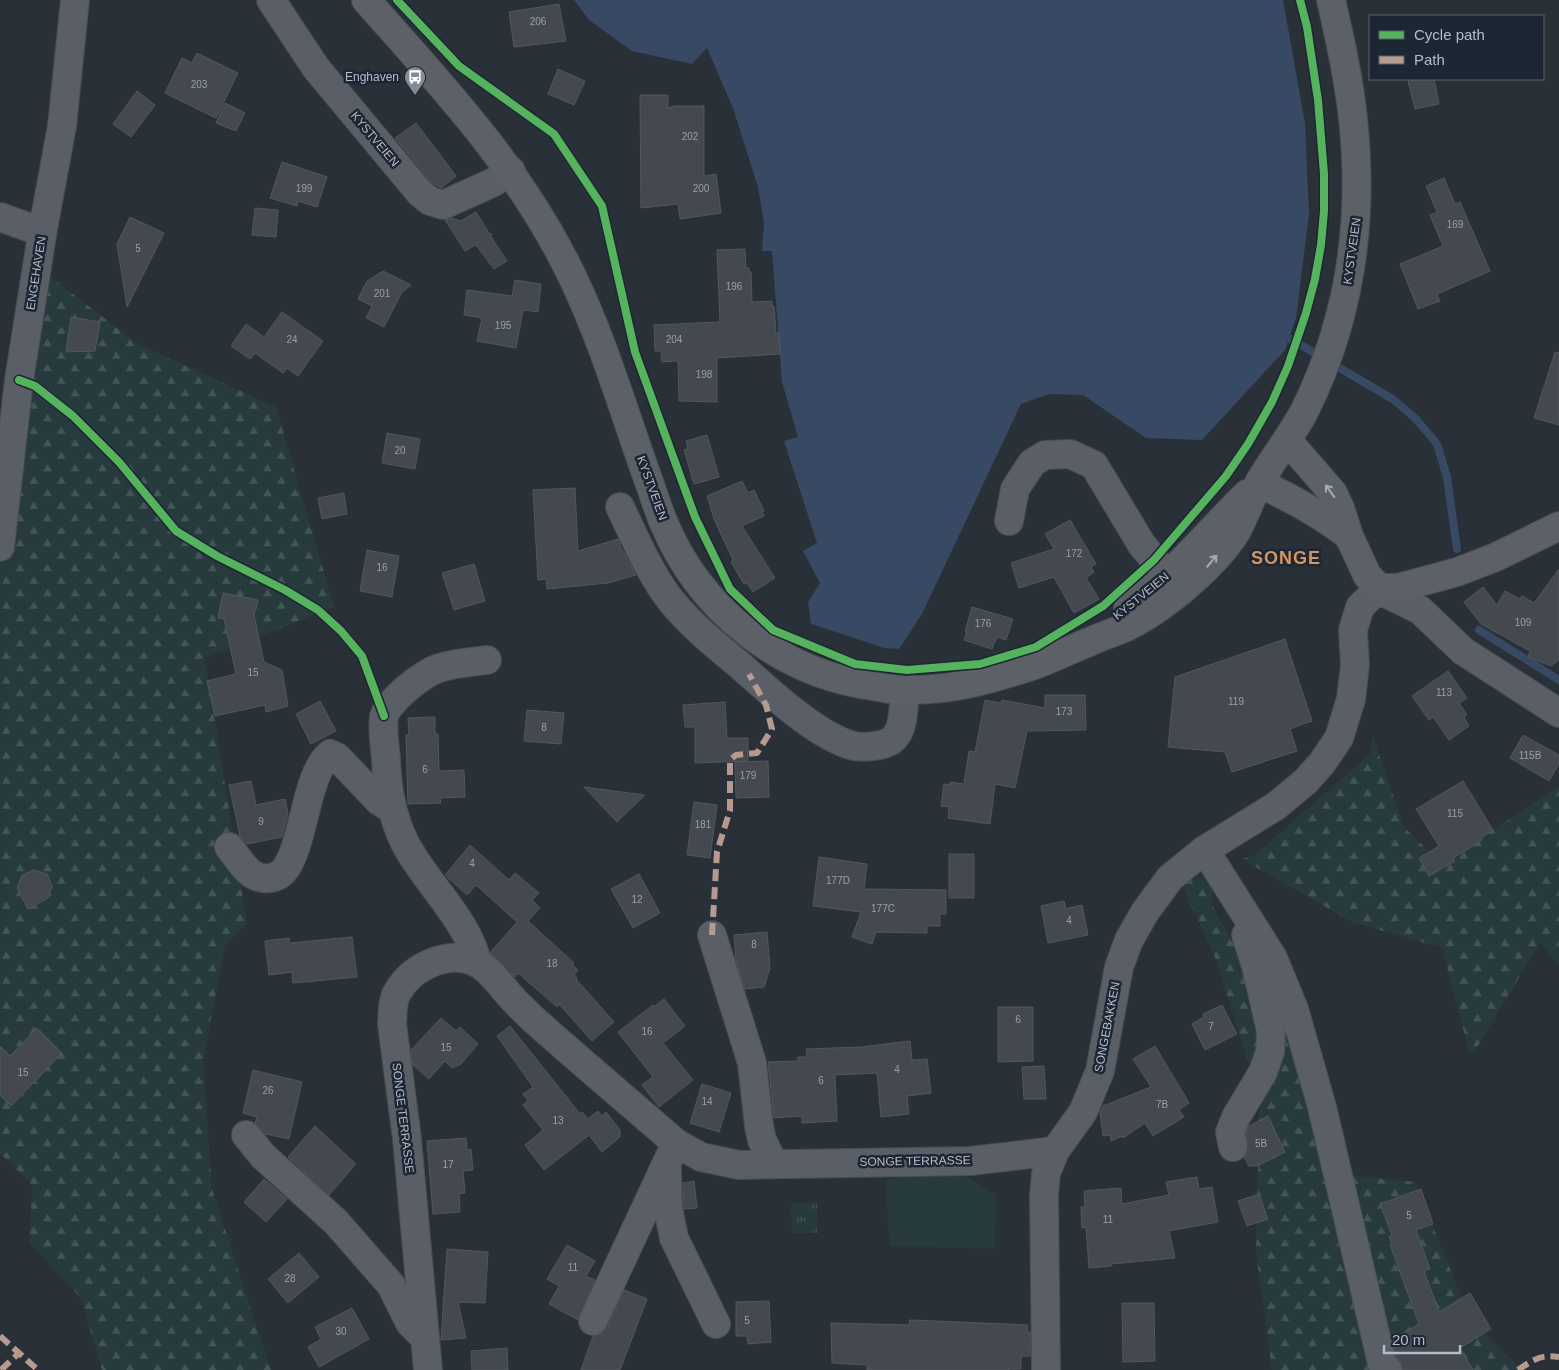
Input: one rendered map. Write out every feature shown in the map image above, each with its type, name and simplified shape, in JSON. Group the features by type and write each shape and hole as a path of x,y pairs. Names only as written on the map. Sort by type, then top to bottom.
{"main road":[{"name":"KYSTVEIEN","path":"348,0 425,67"},
{"name":"KYSTVEIEN","path":"366,0 462,108 511,171 543,221 573,278 607,360 663,521 679,554 698,583 716,605 745,632 788,660 848,683 905,691 950,688 983,682 1053,659 1084,644 1143,597 1174,583 1189,555 1217,523 1259,483 1287,440 1304,411 1321,374 1336,333 1346,295 1354,249 1357,215 1357,174 1350,96 1331,0"},
{"path":"1287,440 1333,493 1349,536 1367,575 1379,588 1398,588 1458,572 1558,529"},
{"path":"1259,483 1297,501 1327,519 1349,536"}],"street":[{"name":"ENGEHAVEN","path":"0,548 19,380 43,229 62,126 75,0"},
{"name":"KYSTVEIEN","path":"270,0 316,68 420,193 430,201 443,205 494,182 511,171"},
{"path":"0,217 28,227 43,229"},
{"path":"1008,521 1015,489 1032,463 1046,455 1070,454 1094,466 1142,545 1174,583"},
{"path":"620,507 643,555 666,594 691,623 786,705 828,735 855,746 881,745 894,739 902,724 905,691"},
{"path":"1379,588 1385,593 1420,610 1463,651 1559,713"},
{"name":"SONGEBAKKEN","path":"1046,1370 1044,1196 1046,1172 1055,1151 1083,1112 1100,1071 1119,967 1129,940 1145,912 1170,878 1203,852 1260,817 1291,794 1317,769 1339,738 1352,699 1354,665 1353,630 1360,607 1379,588"},
{"name":"SONGE TERRASSE","path":"477,963 466,933 406,844 392,809 386,772 384,716 397,696 423,675 439,668 487,660"},
{"path":"229,848 252,874 269,879 279,875 286,868 296,843 322,760 330,754 337,758 379,801 392,809"},
{"path":"1203,852 1273,958 1294,1009 1322,1107 1382,1363 1388,1370"},
{"path":"1233,1147 1230,1132 1236,1117 1263,1072 1270,1052 1271,1031 1256,966 1242,925 1242,909"},
{"path":"712,935 752,1063 762,1140 774,1164"},
{"name":"SONGE TERRASSE","path":"428,1370 408,1148 392,1024 397,992 421,968 441,959 463,959 477,963 488,971 514,1000 672,1154 701,1157 739,1165 971,1161 1055,1151"},
{"path":"246,1135 262,1156 336,1222 391,1285 410,1323 424,1337"},
{"path":"593,1320 672,1154"},
{"path":"672,1154 668,1208 674,1238 716,1324"}],"green space":[{"path":"51,277 138,344 276,407 334,607 205,658 247,924 225,946 203,1060 212,1189 271,1370 102,1370 81,1298 29,1242 32,1185 0,1153 0,562"},
{"path":"1373,737 1404,827 1442,864 1559,786 1559,965 1540,943 1476,1049 1470,1055 1442,948 1352,922 1242,859 1256,854 1370,754"},
{"path":"1217,870 1211,903 1285,1037 1342,1175 1415,1182 1471,1320 1522,1370 1272,1370 1256,1252 1260,1100 1215,957 1181,884"},
{"path":"960,1173 996,1194 995,1249 889,1246 886,1180 909,1174"},
{"path":"791,1203 818,1203 817,1233 792,1233"}],"water":[{"path":"574,0 1283,0 1305,123 1309,214 1296,318 1285,350 1202,440 1146,438 1083,395 1049,394 1021,404 922,614 899,649 885,648 811,624 808,602 820,583 803,551 817,543 784,441 798,437 782,382 772,251 762,251 764,223 758,187 733,108 707,48 692,64 632,51 589,20"}],"building":[{"path":"559,4 566,41 514,47 509,12"},
{"path":"197,53 238,73 216,118 165,93 182,58 192,63"},
{"path":"558,69 585,81 574,105 548,94"},
{"path":"1434,80 1439,104 1415,109 1408,81"},
{"path":"137,91 155,105 131,137 113,124"},
{"path":"640,95 668,95 668,108 675,106 704,106 704,176 716,174 721,213 680,219 678,204 641,208"},
{"path":"225,103 245,113 236,131 216,123"},
{"path":"416,123 456,176 441,188 431,182 395,138"},
{"path":"282,162 327,177 317,207 298,201 297,206 270,198"},
{"path":"1444,178 1455,204 1460,202 1490,271 1437,294 1440,301 1418,309 1400,264 1443,246 1430,215 1437,212 1426,186"},
{"path":"255,208 278,210 276,237 252,235"},
{"path":"476,212 489,233 492,234 490,235 507,261 494,269 476,245 465,251 445,220 452,218 461,221"},
{"path":"130,217 164,233 127,307 117,244"},
{"path":"745,249 746,268 749,268 749,272 751,272 752,302 772,301 776,333 779,333 780,354 717,358 717,402 679,401 678,361 662,362 661,351 655,351 654,325 720,322 717,250"},
{"path":"383,271 411,285 402,292 384,327 366,318 372,306 358,299 367,281"},
{"path":"515,280 541,284 538,312 523,310 516,348 477,341 482,318 464,315 467,290 512,296"},
{"path":"282,312 323,341 298,376 287,368 283,373 255,353 250,359 231,346 246,324 264,337"},
{"path":"71,317 100,322 95,351 66,352"},
{"path":"1555,352 1559,353 1559,425 1534,418"},
{"path":"387,433 420,439 415,469 382,463"},
{"path":"707,435 719,477 694,484 684,450 688,449 686,441"},
{"path":"742,481 748,493 754,490 764,511 762,512 764,516 742,526 775,578 753,592 747,583 744,584 731,562 733,560 714,519 707,496"},
{"path":"575,488 578,551 618,539 622,551 636,575 608,583 547,589 546,579 538,580 533,490"},
{"path":"344,493 347,514 322,519 318,498"},
{"path":"1070,520 1096,564 1091,567 1094,572 1086,578 1099,599 1074,613 1054,577 1019,588 1011,563 1054,549 1045,534"},
{"path":"367,550 399,556 392,597 360,591"},
{"path":"474,564 485,601 454,610 442,573"},
{"path":"1559,569 1559,660 1551,666 1528,657 1530,651 1481,624 1464,602 1483,587 1497,605 1505,591 1520,599 1522,596 1534,603"},
{"path":"223,593 258,600 254,615 264,662 282,670 288,706 266,712 265,705 215,716 207,681 236,674 224,619 218,618"},
{"path":"972,607 1013,619 1006,640 997,637 992,649 964,640"},
{"path":"1285,639 1312,721 1290,729 1297,751 1232,772 1225,752 1168,747 1175,677"},
{"path":"1448,671 1467,698 1459,703 1467,715 1464,717 1469,726 1449,740 1433,717 1429,720 1412,696"},
{"path":"1045,695 1085,695 1086,730 1027,731 1015,788 995,784 990,824 948,818 949,807 941,806 944,784 950,785 950,782 964,784 969,751 975,752 985,700 1001,703 1002,700 1045,708"},
{"path":"320,701 336,731 311,744 296,714"},
{"path":"725,702 727,738 748,738 748,761 695,763 695,727 685,727 683,705"},
{"path":"527,710 564,713 561,744 524,741"},
{"path":"435,717 435,734 438,734 439,771 464,770 465,797 440,798 441,803 408,804 406,735 409,735 408,718"},
{"path":"1523,735 1559,755 1559,764 1549,781 1510,758"},
{"path":"768,761 769,797 736,798 735,762"},
{"path":"251,781 256,805 285,799 288,814 282,837 247,844 240,836 229,785"},
{"path":"1463,781 1493,830 1481,838 1482,840 1453,858 1455,861 1429,876 1419,858 1439,846 1416,809"},
{"path":"584,787 645,795 617,822"},
{"path":"694,802 717,805 710,858 687,855"},
{"path":"470,845 509,880 515,873 539,893 532,900 540,908 528,921 574,963 572,965 578,970 574,975 576,979 614,1022 592,1041 559,1004 557,1007 518,973 515,977 490,953 517,922 476,885 467,895 445,875"},
{"path":"949,854 974,854 974,898 949,898"},
{"path":"819,857 867,864 864,889 946,890 946,914 940,914 940,926 927,926 927,933 876,932 872,944 852,937 861,912 813,906"},
{"path":"34,870 47,874 52,886 48,898 28,909 17,888 22,875"},
{"path":"639,874 660,913 633,928 611,889"},
{"path":"1064,901 1066,909 1082,905 1088,935 1048,943 1041,906"},
{"path":"767,932 770,968 764,987 745,989 736,960 734,935"},
{"path":"352,937 357,977 293,983 292,972 269,975 265,941 289,938 290,943"},
{"path":"664,999 685,1026 663,1043 693,1080 659,1107 642,1085 653,1077 618,1032 653,1005 654,1007"},
{"path":"1222,1005 1237,1034 1205,1050 1192,1024 1204,1017 1203,1014"},
{"path":"998,1007 1033,1007 1033,1061 998,1062"},
{"path":"441,1018 456,1031 460,1027 478,1044 461,1064 452,1068 445,1061 429,1079 413,1065 411,1050"},
{"path":"510,1026 580,1114 582,1112 588,1119 598,1111 602,1116 606,1112 620,1130 620,1137 602,1152 589,1135 544,1170 525,1145 543,1130 523,1105 528,1101 523,1094 533,1087 497,1036"},
{"path":"37,1028 62,1053 11,1106 0,1095 0,1046 10,1056"},
{"path":"910,1041 912,1060 927,1059 931,1093 907,1096 909,1114 881,1117 877,1073 835,1075 837,1121 802,1123 802,1116 774,1118 768,1062 798,1061 798,1057 807,1057 806,1049 862,1047"},
{"path":"1155,1046 1189,1103 1179,1110 1184,1117 1153,1136 1145,1123 1123,1138 1122,1136 1111,1141 1110,1135 1103,1136 1100,1112 1103,1106 1151,1087 1133,1059"},
{"path":"1044,1066 1046,1099 1024,1099 1022,1067"},
{"path":"253,1070 302,1082 289,1139 265,1134 255,1123 257,1117 243,1113"},
{"path":"702,1084 731,1093 719,1132 690,1123"},
{"path":"1268,1116 1285,1152 1257,1166 1249,1166 1244,1157 1248,1152 1246,1133 1249,1126"},
{"path":"315,1126 356,1164 329,1195 288,1157"},
{"path":"466,1138 467,1150 471,1149 473,1170 463,1171 465,1193 459,1194 460,1212 433,1214 427,1141"},
{"path":"1197,1177 1199,1189 1212,1187 1218,1222 1169,1231 1175,1258 1089,1268 1086,1227 1082,1228 1081,1207 1085,1207 1084,1191 1121,1188 1122,1204 1169,1195 1166,1182"},
{"path":"264,1179 287,1199 266,1222 244,1202"},
{"path":"694,1181 697,1208 684,1209 683,1183"},
{"path":"1421,1189 1433,1224 1416,1230 1430,1269 1424,1271 1439,1312 1470,1293 1491,1329 1460,1348 1473,1370 1403,1370 1400,1360 1396,1356 1393,1339 1419,1324 1390,1245 1392,1244 1389,1237 1392,1235 1380,1204"},
{"path":"1259,1194 1268,1219 1247,1226 1238,1201"},
{"path":"567,1245 595,1261 586,1276 595,1280 578,1320 549,1304 559,1286 547,1279"},
{"path":"447,1249 488,1252 485,1303 458,1302 466,1338 441,1340"},
{"path":"299,1253 319,1277 288,1303 268,1279"},
{"path":"624,1290 647,1299 620,1370 581,1370 593,1336 602,1334 607,1328"},
{"path":"769,1301 771,1342 748,1344 747,1336 736,1336 736,1302"},
{"path":"1122,1303 1154,1303 1155,1361 1123,1362"},
{"path":"352,1308 369,1339 319,1367 308,1347 321,1339 315,1327"},
{"path":"910,1320 1028,1325 1027,1332 1030,1332 1030,1356 1021,1356 1021,1369 1009,1370 867,1370 867,1365 832,1363 831,1323 909,1325"},
{"path":"507,1348 508,1370 472,1370 471,1351"}],"waterway":[{"path":"1289,338 1394,400 1416,419 1437,444 1447,477 1457,549"},
{"path":"1479,630 1559,680"}],"marked path":[{"path":"712,935 717,852 730,810 730,760 736,755 757,753 772,729 766,705 749,674"},
{"path":"0,1336 38,1370"},
{"path":"1,1370 19,1353"},
{"path":"1518,1370 1537,1359 1547,1356 1559,1357"}],"cycle path":[{"path":"397,0 459,66 554,134 602,206 635,352 695,517 730,589 773,630 855,664 907,670 980,664 1036,647 1103,606 1154,560 1226,476 1248,444 1272,402 1288,366 1306,313 1321,245 1324,211 1324,174 1318,100 1307,27 1300,0"},
{"path":"19,380 35,386 73,416 119,462 176,531 217,556 285,590 318,610 341,631 362,656 384,716"}],"place":[{"name":"Enghaven","path":"415,96"}],"district":[{"name":"SONGE","path":"1286,558"}]}
